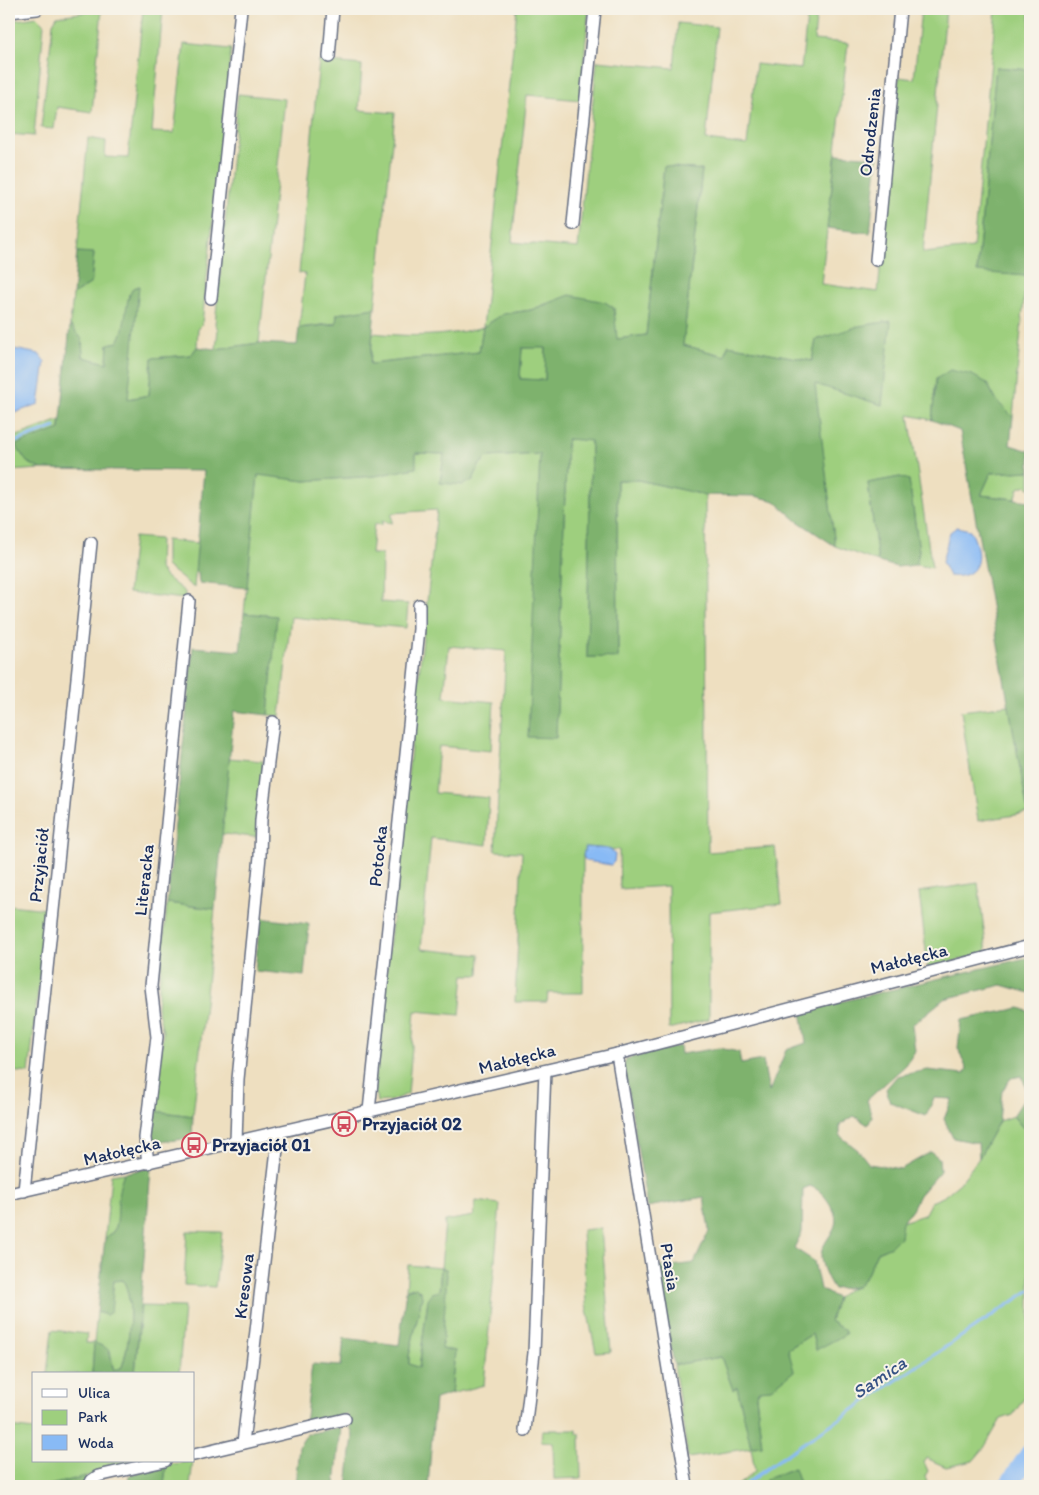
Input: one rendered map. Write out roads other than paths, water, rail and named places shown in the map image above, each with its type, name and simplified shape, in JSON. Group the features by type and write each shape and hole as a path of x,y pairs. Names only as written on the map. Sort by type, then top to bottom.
{"street":[{"path":"9,12 37,9"},
{"path":"211,298 241,9"},
{"path":"329,57 333,9"},
{"path":"574,224 595,9"},
{"name":"Odrodzenia","path":"876,260 900,9"},
{"name":"Przyjaciół","path":"24,1191 91,543"},
{"name":"Literacka","path":"148,1163 145,1138 157,1037 151,986 189,601"},
{"name":"Potocka","path":"368,1112 420,629 419,605"},
{"path":"236,1142 238,1079 260,856 261,820 273,722"},
{"name":"Małołęcka","path":"9,1194 617,1054 1030,946"},
{"name":"Ptasia","path":"617,1054 688,1486"},
{"path":"525,1430 534,1353 545,1071"},
{"name":"Kresowa","path":"243,1444 279,1132"},
{"path":"195,1455 345,1419"},
{"path":"90,1486 92,1480 98,1476 161,1462"}],"water":[{"path":"9,348 39,354 45,362 39,404 9,415"},
{"path":"957,527 970,530 977,547 977,563 968,574 949,576 942,562 950,532"},
{"path":"585,847 611,849 615,855 614,862 611,865 586,861 583,856"}],"waterway":[{"path":"9,444 55,427"},
{"name":"Samica","path":"743,1486 1030,1290"},
{"path":"1008,1486 1030,1453"}],"place":[{"name":"Przyjaciół 02","path":"344,1124"},
{"name":"Przyjaciół 01","path":"194,1145"}]}
